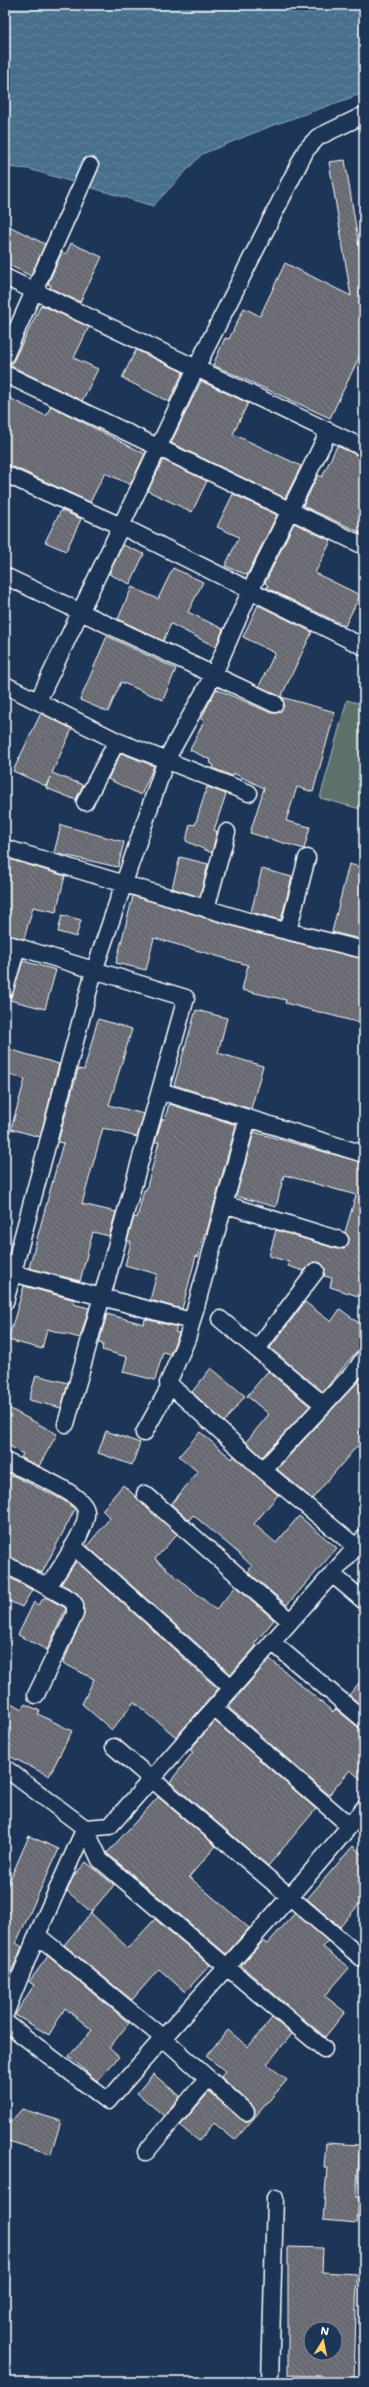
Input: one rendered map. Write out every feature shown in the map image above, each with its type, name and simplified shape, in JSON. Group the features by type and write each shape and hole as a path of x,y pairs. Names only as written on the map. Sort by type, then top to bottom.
{"street":[{"path":"38,701 196,368 306,150 318,137 364,115"},
{"path":"5,356 36,292 90,166"},
{"path":"5,277 364,448"},
{"path":"5,374 364,546"},
{"path":"5,1302 9,1272 94,971 166,760 214,674 251,590 292,511 329,431"},
{"path":"5,474 121,526 364,647"},
{"path":"5,576 275,704"},
{"path":"5,685 118,741 249,793"},
{"path":"85,802 118,741"},
{"path":"206,909 227,832"},
{"path":"5,848 206,909 364,950"},
{"path":"288,931 307,858"},
{"path":"5,989 11,945 186,998 66,1424"},
{"path":"160,1091 364,1154"},
{"path":"85,1828 110,1826 360,1542 263,1470 168,1383 187,1339 248,1118"},
{"path":"224,1204 340,1240"},
{"path":"257,1349 316,1271"},
{"path":"9,1272 191,1321"},
{"path":"220,1319 324,1405"},
{"path":"263,1470 355,1371 364,1358"},
{"path":"144,1433 170,1386"},
{"path":"5,1461 73,1495 83,1503 86,1513 73,1546 48,1587"},
{"path":"145,1494 290,1621"},
{"path":"73,1546 232,1688"},
{"path":"5,1564 71,1600 75,1605 75,1614 36,1695"},
{"path":"332,1574 364,1601"},
{"path":"272,1642 364,1720"},
{"path":"214,1708 350,1826"},
{"path":"114,1747 364,1960"},
{"path":"5,1768 85,1828 100,1860 324,2050"},
{"path":"5,2022 108,2101 162,2037 291,1898 364,1808"},
{"path":"5,2014 37,1935 85,1828"},
{"path":"37,1935 162,2037 246,2112"},
{"path":"146,2152 208,2078"},
{"path":"270,2382 275,2198"}],"green space":[{"path":"347,700 364,705 364,810 320,798"}],"water":[{"path":"5,5 364,5 364,93 271,126 202,154 153,206 29,169 5,167"}],"building":[{"path":"345,160 364,277 364,347 330,418 213,365 225,338 229,339 244,308 260,316 285,263 351,296 329,162"},
{"path":"5,224 45,244 31,276 5,263"},
{"path":"71,243 102,257 80,302 50,288 51,285 48,284 62,252 66,254"},
{"path":"41,305 89,327 74,358 98,369 82,401 11,366"},
{"path":"136,350 183,372 169,402 122,378"},
{"path":"201,381 248,403 233,434 301,466 285,498 171,443"},
{"path":"5,396 46,416 51,406 145,454 131,483 129,484 105,473 90,502 5,463"},
{"path":"337,446 364,458 364,534 303,506 318,475 322,477"},
{"path":"163,460 207,481 192,512 148,491"},
{"path":"233,494 277,515 247,575 225,566 239,537 217,527"},
{"path":"61,510 81,519 66,551 45,542"},
{"path":"294,523 331,541 315,573 360,595 345,626 267,588 268,585 265,583"},
{"path":"123,545 144,554 130,584 109,574"},
{"path":"173,568 203,582 188,612 223,629 216,647 171,624 163,641 118,619 132,587 158,599"},
{"path":"258,605 312,632 281,697 259,686 275,653 243,637"},
{"path":"107,636 176,669 163,700 121,682 108,712 80,700"},
{"path":"216,689 271,713 276,713 283,708 283,698 281,697 335,712 313,792 297,787 286,821 310,827 304,849 250,833 264,788 233,773 232,776 213,768 214,765 210,763 211,760 190,750 204,721 201,719"},
{"path":"41,713 72,729 52,773 83,785 76,800 46,788 50,777 46,786 13,771"},
{"path":"121,753 154,766 141,795 108,779"},
{"path":"207,787 226,794 214,830 217,831 212,853 186,841 190,824 195,825"},
{"path":"61,825 124,842 118,867 54,853"},
{"path":"180,857 208,864 200,897 172,888"},
{"path":"5,858 65,876 56,912 33,907 24,939 5,934"},
{"path":"349,864 364,868 364,940 332,932"},
{"path":"262,869 292,877 281,920 251,912"},
{"path":"133,896 256,933 364,959 364,1024 285,1003 286,1000 242,990 248,965 154,938 146,970 116,963"},
{"path":"62,915 81,920 76,937 58,932"},
{"path":"23,961 56,970 45,1009 10,1000"},
{"path":"196,1010 227,1018 218,1053 263,1066 251,1109 174,1085"},
{"path":"98,1019 132,1029 109,1105 144,1114 137,1137 103,1128 82,1204 116,1212 109,1236 93,1232 80,1281 29,1268 63,1143 58,1142 78,1069 84,1070"},
{"path":"5,1048 59,1064 40,1137 11,1129 25,1079 5,1074"},
{"path":"169,1104 236,1125 206,1234 205,1233 198,1257 196,1256 182,1309 150,1300 157,1274 125,1265 131,1242 127,1241 134,1217 137,1218 144,1190 146,1190 159,1142 155,1142 162,1119 165,1119"},
{"path":"254,1132 364,1163 364,1298 330,1287 332,1278 324,1276 325,1268 321,1263 313,1262 304,1271 288,1266 289,1262 269,1256 276,1230 337,1249 346,1247 349,1238 345,1232 356,1195 284,1175 276,1207 236,1196"},
{"path":"24,1286 75,1300 73,1304 89,1308 80,1338 47,1329 42,1349 8,1340"},
{"path":"305,1302 331,1322 340,1309 364,1327 364,1349 356,1352 323,1392 270,1348"},
{"path":"107,1314 144,1324 145,1319 177,1327 175,1332 179,1333 178,1336 170,1354 163,1352 155,1380 123,1372 127,1357 102,1350 103,1344 99,1343"},
{"path":"211,1368 245,1396 224,1422 192,1392"},
{"path":"268,1371 310,1406 262,1457 246,1442 269,1414 247,1396"},
{"path":"36,1375 68,1383 61,1408 29,1400"},
{"path":"364,1375 364,1452 357,1446 312,1499 277,1469"},
{"path":"5,1406 57,1434 39,1466 21,1458 23,1454 5,1443"},
{"path":"106,1431 140,1443 132,1465 98,1453"},
{"path":"200,1432 232,1459 234,1456 278,1495 254,1524 276,1543 299,1516 337,1548 287,1605 248,1572 252,1566 235,1550 193,1515 189,1520 171,1504 198,1472 179,1456"},
{"path":"12,1475 63,1500 75,1509 42,1573 5,1555 5,1488"},
{"path":"123,1485 177,1534 155,1559 216,1610 236,1586 274,1620 254,1644 256,1646 231,1674 87,1546 110,1518 102,1510"},
{"path":"76,1561 218,1689 176,1737 134,1702 112,1730 82,1704 94,1679 63,1663 84,1614 82,1599 76,1592 61,1584"},
{"path":"5,1575 32,1590 22,1607 5,1599"},
{"path":"45,1597 66,1608 47,1650 18,1635 34,1602 38,1605"},
{"path":"270,1659 333,1712 336,1709 358,1727 364,1729 364,1782 350,1770 329,1795 228,1707"},
{"path":"364,1677 364,1708 349,1695"},
{"path":"9,1702 23,1709 25,1704 40,1711 38,1714 72,1731 49,1776 5,1754 5,1710"},
{"path":"215,1721 316,1809 268,1866 170,1782 193,1752 190,1750"},
{"path":"158,1797 216,1846 189,1877 249,1928 226,1954 107,1853"},
{"path":"29,1836 59,1849 16,1943 22,1947 5,1986 5,1891"},
{"path":"353,1846 364,1856 364,1898 340,1927 307,1899"},
{"path":"86,1862 114,1885 91,1912 67,1891 73,1877"},
{"path":"91,1913 128,1948 155,1919 210,1965 185,1992 159,1969 132,2000 64,1945"},
{"path":"295,1913 328,1941 323,1947 349,1968 325,1996 345,2012 325,2037 241,1966 263,1941 267,1944"},
{"path":"48,1956 129,2023 109,2048 119,2057 97,2081 69,2056 92,2030 65,2008 49,2035 15,2015 34,1985 29,1982"},
{"path":"272,2018 292,2034 267,2064 287,2080 235,2140 214,2123 199,2141 180,2126 209,2092 244,2121 249,2121 255,2114 252,2105 221,2077 225,2071 206,2056 228,2030 248,2047"},
{"path":"153,2074 180,2096 164,2116 137,2093"},
{"path":"22,2109 61,2121 51,2154 5,2140 5,2128"},
{"path":"326,2143 360,2145 356,2197 359,2197 357,2223 323,2220 327,2168 324,2168"},
{"path":"288,2247 323,2248 322,2272 357,2274 354,2382 322,2382 322,2376 288,2375"}]}
